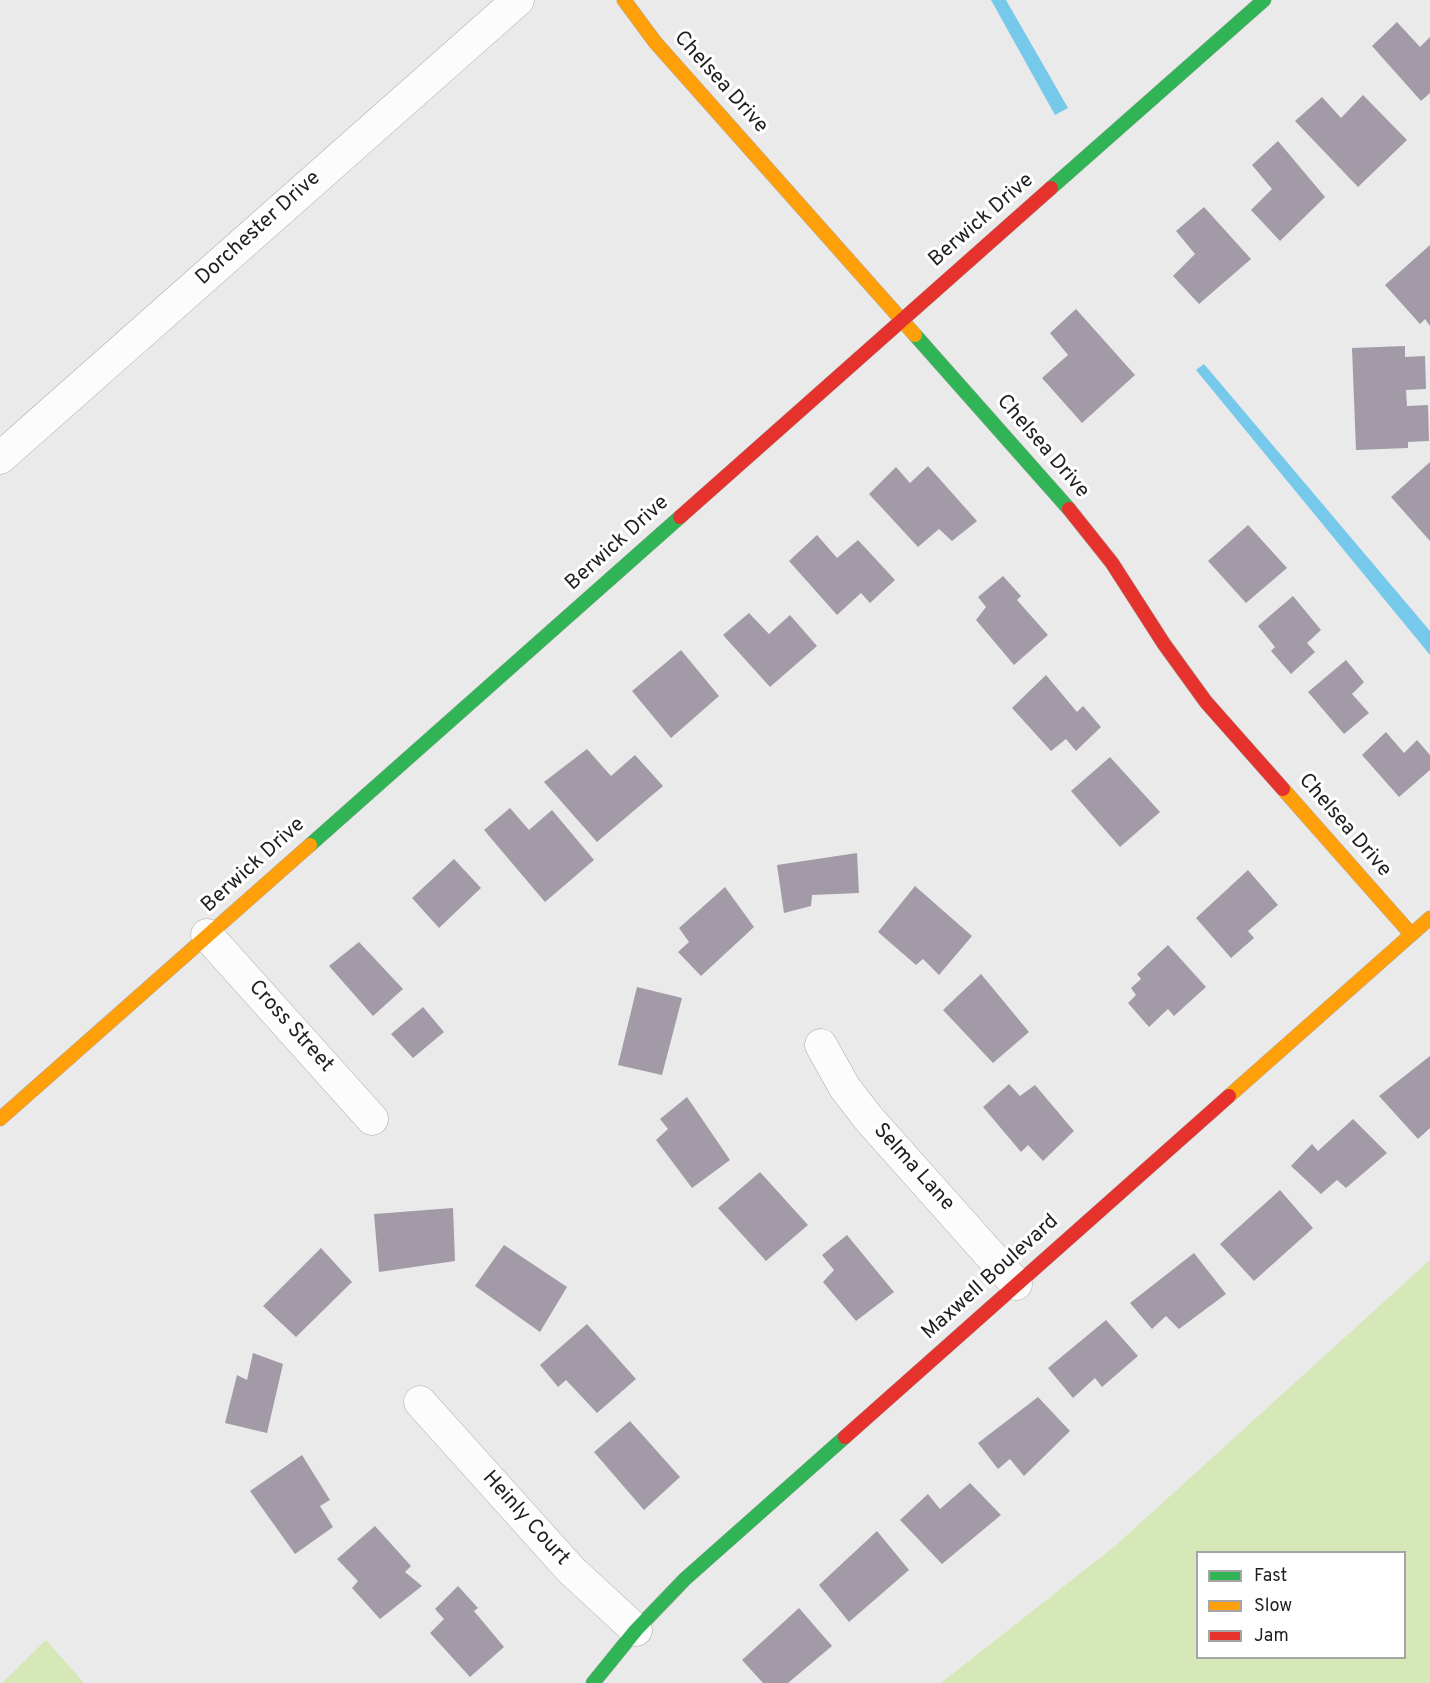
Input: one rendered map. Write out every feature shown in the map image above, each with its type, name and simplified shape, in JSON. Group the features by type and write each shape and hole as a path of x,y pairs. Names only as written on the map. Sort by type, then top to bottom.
{"street":[{"name":"Dorchester Drive","path":"0,458 518,0"},
{"name":"Chelsea Drive","path":"624,0 655,42 1072,512 1112,563 1164,644 1206,702 1411,934"},
{"name":"Berwick Drive","path":"0,1119 1264,0"},
{"name":"Maxwell Boulevard","path":"593,1683 636,1630 685,1580 1430,918"},
{"name":"Cross Street","path":"207,935 372,1119"},
{"name":"Selma Lane","path":"821,1045 845,1088 869,1119 1016,1284"},
{"name":"Heinly Court","path":"420,1402 571,1570 636,1630"}],"green space":[{"path":"1430,1260 1430,1683 941,1683 1115,1546"},
{"path":"46,1640 84,1683 2,1683"}],"water":[{"path":"991,0 1006,0 1068,108 1055,115"},
{"path":"1204,364 1430,631 1430,655 1196,370"}],"building":[{"path":"1397,22 1420,47 1430,37 1430,93 1421,101 1372,46"},
{"path":"1363,95 1407,140 1358,187 1295,121 1322,97 1341,118"},
{"path":"1278,141 1325,197 1280,241 1251,210 1272,189 1252,165"},
{"path":"1204,207 1251,259 1199,304 1173,276 1195,254 1176,231"},
{"path":"1430,245 1430,326 1425,319 1420,324 1385,285"},
{"path":"1076,309 1135,375 1082,423 1042,378 1068,355 1050,333"},
{"path":"1405,346 1405,357 1425,356 1426,389 1406,390 1407,406 1428,405 1429,441 1408,442 1408,448 1356,450 1352,348"},
{"path":"1430,462 1430,541 1391,497"},
{"path":"928,466 977,521 952,541 939,529 918,547 869,494 896,467 910,483"},
{"path":"1248,525 1287,568 1246,603 1208,561"},
{"path":"817,535 837,558 858,540 895,580 870,603 861,593 837,615 789,561"},
{"path":"1003,576 1021,596 1017,600 1048,635 1014,665 976,620 986,607 978,597"},
{"path":"1293,596 1321,630 1307,643 1315,652 1291,674 1271,651 1275,647 1258,626"},
{"path":"749,613 769,634 790,615 817,646 770,687 723,635"},
{"path":"681,650 719,696 671,738 632,691"},
{"path":"1346,660 1364,682 1352,694 1369,713 1344,734 1308,692"},
{"path":"1046,675 1077,712 1083,706 1101,727 1076,751 1066,739 1051,751 1012,708"},
{"path":"1386,732 1404,753 1417,740 1430,755 1430,770 1399,797 1362,755"},
{"path":"587,749 611,776 635,755 663,786 597,842 544,782"},
{"path":"1110,757 1160,812 1120,847 1071,791"},
{"path":"510,808 529,830 552,810 594,860 545,902 484,830"},
{"path":"857,853 859,893 812,895 811,906 784,913 777,865"},
{"path":"454,859 481,888 439,928 412,898"},
{"path":"1248,870 1278,905 1248,931 1254,938 1231,958 1196,918"},
{"path":"915,886 972,936 939,975 923,959 916,965 878,932"},
{"path":"725,887 754,927 701,976 678,952 689,942 679,928"},
{"path":"359,942 403,989 373,1016 329,966"},
{"path":"1168,945 1206,987 1174,1016 1168,1009 1149,1027 1128,1003 1136,995 1131,988 1141,979 1137,974"},
{"path":"981,974 1029,1032 993,1063 943,1010"},
{"path":"637,987 682,998 662,1075 618,1065"},
{"path":"423,1007 444,1032 413,1058 391,1034"},
{"path":"1430,1056 1430,1128 1418,1139 1379,1096"},
{"path":"1009,1084 1020,1096 1035,1085 1074,1131 1043,1161 1028,1145 1021,1152 983,1107"},
{"path":"687,1097 730,1160 692,1188 656,1140 668,1129 660,1119"},
{"path":"1353,1119 1387,1153 1346,1188 1337,1180 1321,1194 1291,1166 1312,1144 1318,1151"},
{"path":"760,1172 808,1225 766,1261 718,1208"},
{"path":"1280,1190 1313,1228 1254,1281 1220,1244"},
{"path":"453,1208 455,1261 379,1272 374,1214"},
{"path":"847,1235 894,1292 856,1321 823,1282 834,1270 822,1255"},
{"path":"504,1245 567,1287 540,1332 475,1286"},
{"path":"321,1248 352,1282 296,1337 263,1306"},
{"path":"1194,1253 1226,1294 1179,1329 1166,1316 1152,1329 1130,1303"},
{"path":"1106,1320 1138,1356 1102,1387 1095,1378 1073,1398 1048,1368"},
{"path":"587,1324 636,1379 597,1413 566,1380 558,1387 540,1365"},
{"path":"253,1353 283,1364 267,1433 225,1423 237,1375 247,1380"},
{"path":"1038,1397 1070,1431 1024,1476 1010,1459 998,1469 978,1443"},
{"path":"630,1421 680,1477 644,1510 594,1452"},
{"path":"302,1455 330,1500 320,1506 333,1527 295,1554 250,1491"},
{"path":"970,1483 1001,1515 942,1564 900,1520 928,1494 940,1509"},
{"path":"375,1526 411,1566 405,1572 422,1586 380,1619 352,1588 358,1581 337,1559"},
{"path":"877,1531 909,1570 849,1622 819,1585"},
{"path":"458,1586 478,1608 474,1611 504,1647 470,1677 430,1633 444,1619 435,1609"},
{"path":"799,1608 832,1646 788,1683 763,1683 742,1660"}],"traffic: fast":[{"path":"1051,188 1264,0"},
{"path":"915,335 1069,509"},
{"path":"310,845 680,517"},
{"path":"593,1683 636,1630 685,1579 845,1437"}],"traffic: slow":[{"path":"624,0 655,42 915,335"},
{"path":"1283,789 1411,934"},
{"path":"0,1119 310,845"},
{"path":"1229,1096 1430,918"}],"traffic: jam":[{"path":"680,517 1051,188"},
{"path":"1069,509 1112,563 1164,644 1206,702 1283,789"},
{"path":"845,1437 1229,1096"}]}
